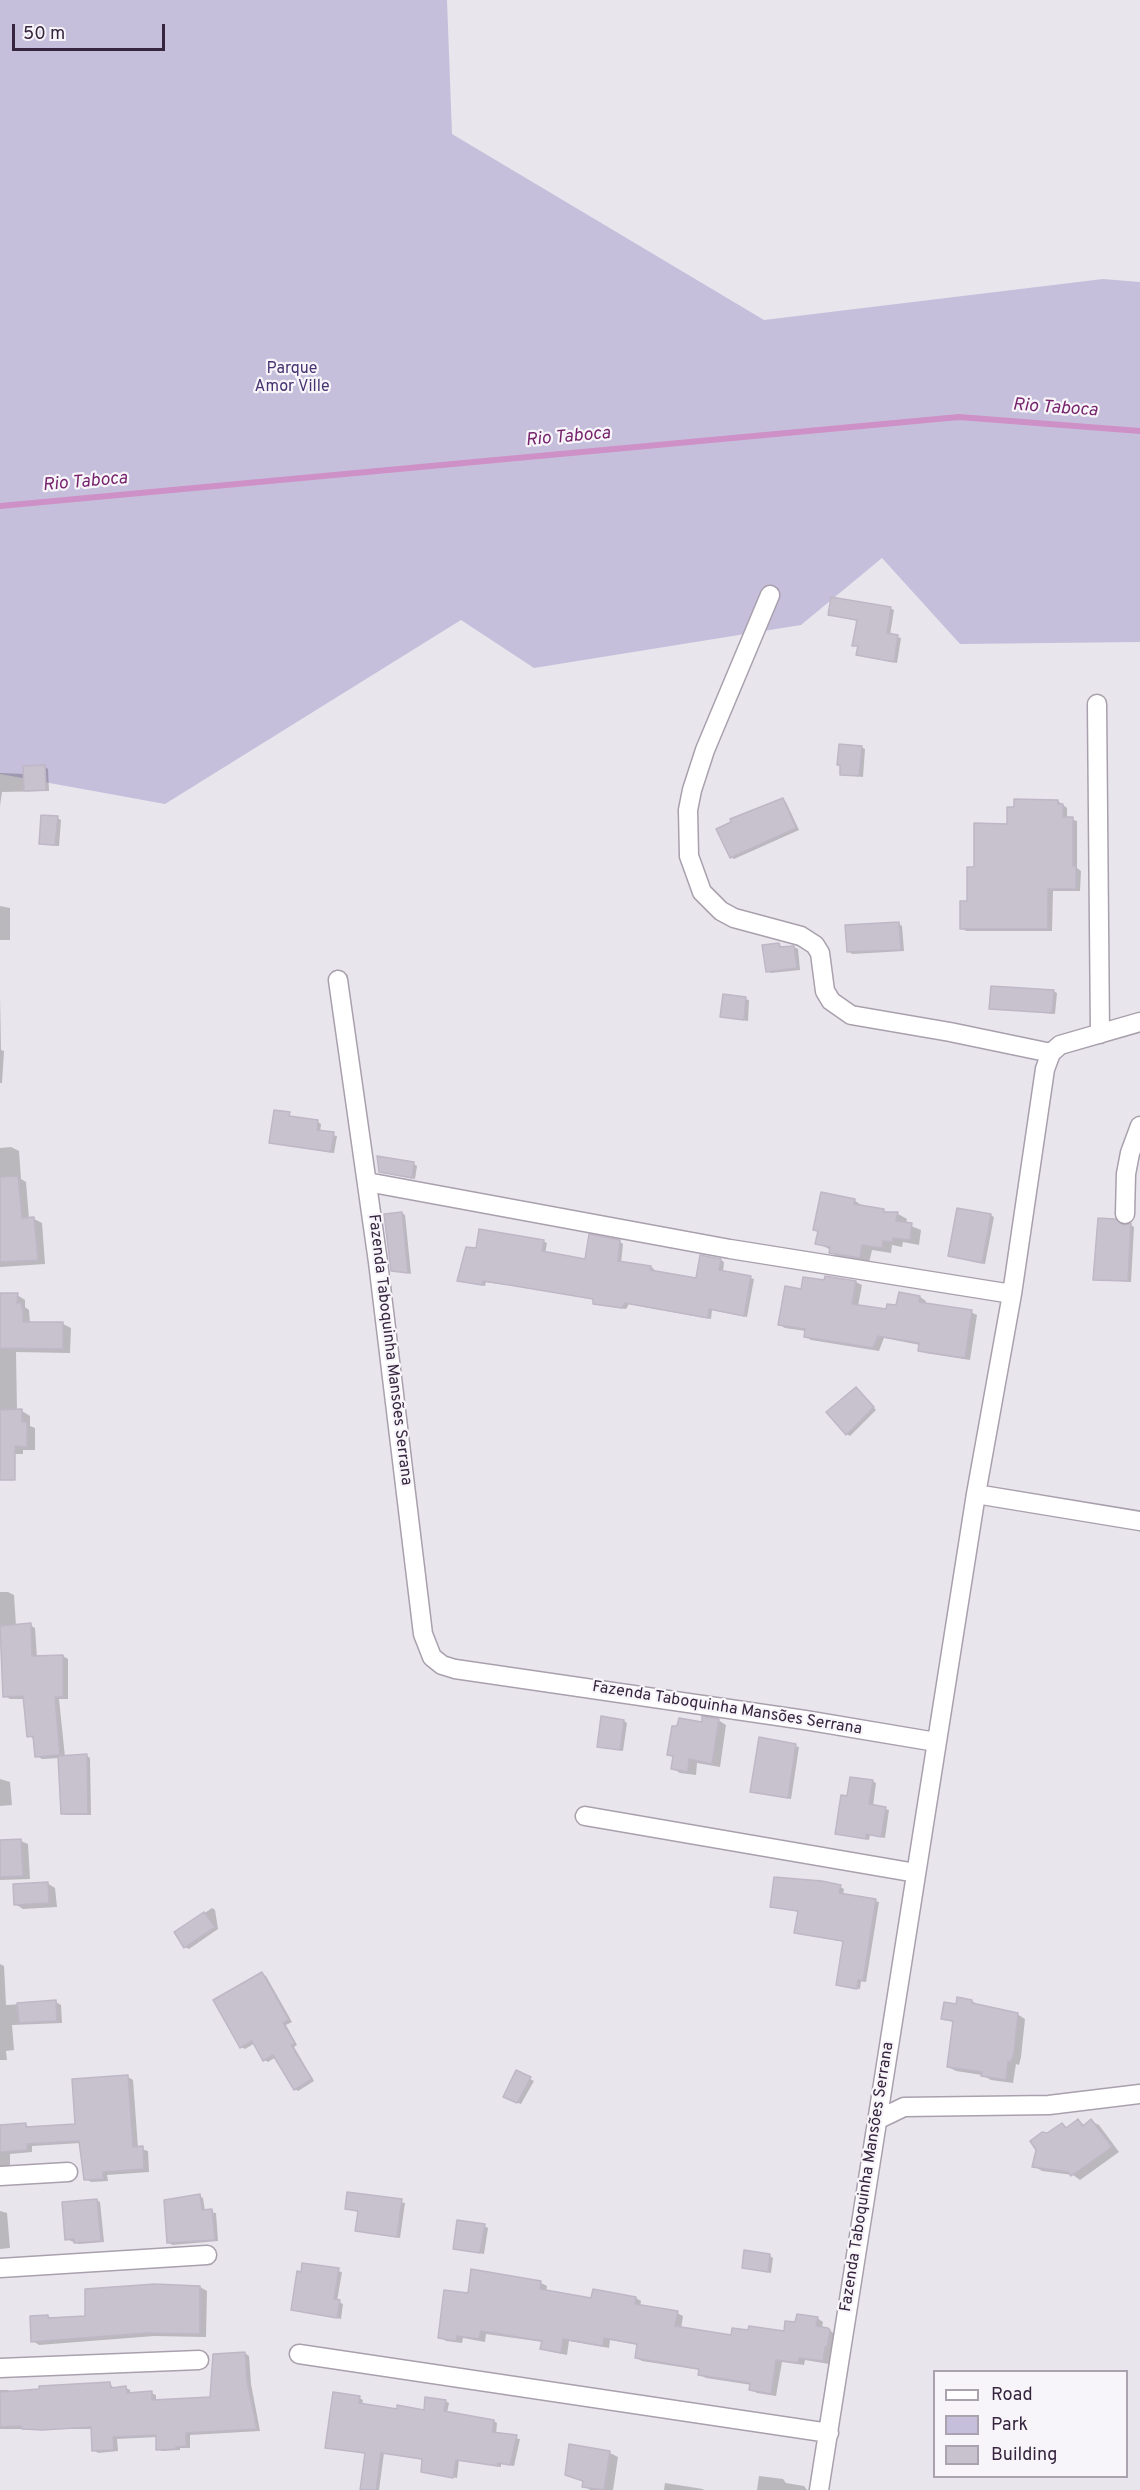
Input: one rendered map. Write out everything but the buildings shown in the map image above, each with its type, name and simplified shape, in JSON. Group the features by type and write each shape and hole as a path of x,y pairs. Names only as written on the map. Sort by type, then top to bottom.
{"street":[{"path":"770,595 705,750 687,810 689,855 702,892 721,911 734,918 801,936 815,945 820,953 825,991 831,1001 851,1015 950,1032 1050,1053 1060,1046 1140,1022"},
{"path":"1098,704 1100,1034"},
{"name":"Fazenda Taboquinha Mansões Serrana","path":"338,980 367,1182 423,1634 432,1658 442,1665 455,1669 805,1720 936,1742"},
{"name":"Fazenda Taboquinha Mansões Serrana","path":"819,2490 936,1742 976,1494 1012,1294 1045,1070 1050,1053"},
{"path":"1125,1214 1126,1174 1130,1153 1140,1126"},
{"path":"367,1182 730,1249 1012,1294"},
{"path":"976,1494 1140,1521"},
{"path":"585,1816 915,1873"},
{"path":"877,2120 904,2107 1049,2105 1140,2094"},
{"path":"0,2176 68,2172"},
{"path":"0,2268 207,2255"},
{"path":"298,2354 829,2433"},
{"path":"0,2368 199,2360"}],"green space":[{"name":"Parque Amor Ville","path":"0,0 447,0 452,134 764,320 1103,279 1140,282 1140,642 960,644 882,558 801,625 534,668 461,620 165,804 0,774"}],"waterway":[{"name":"Rio Taboca","path":"0,506 959,417 1140,431"}]}
